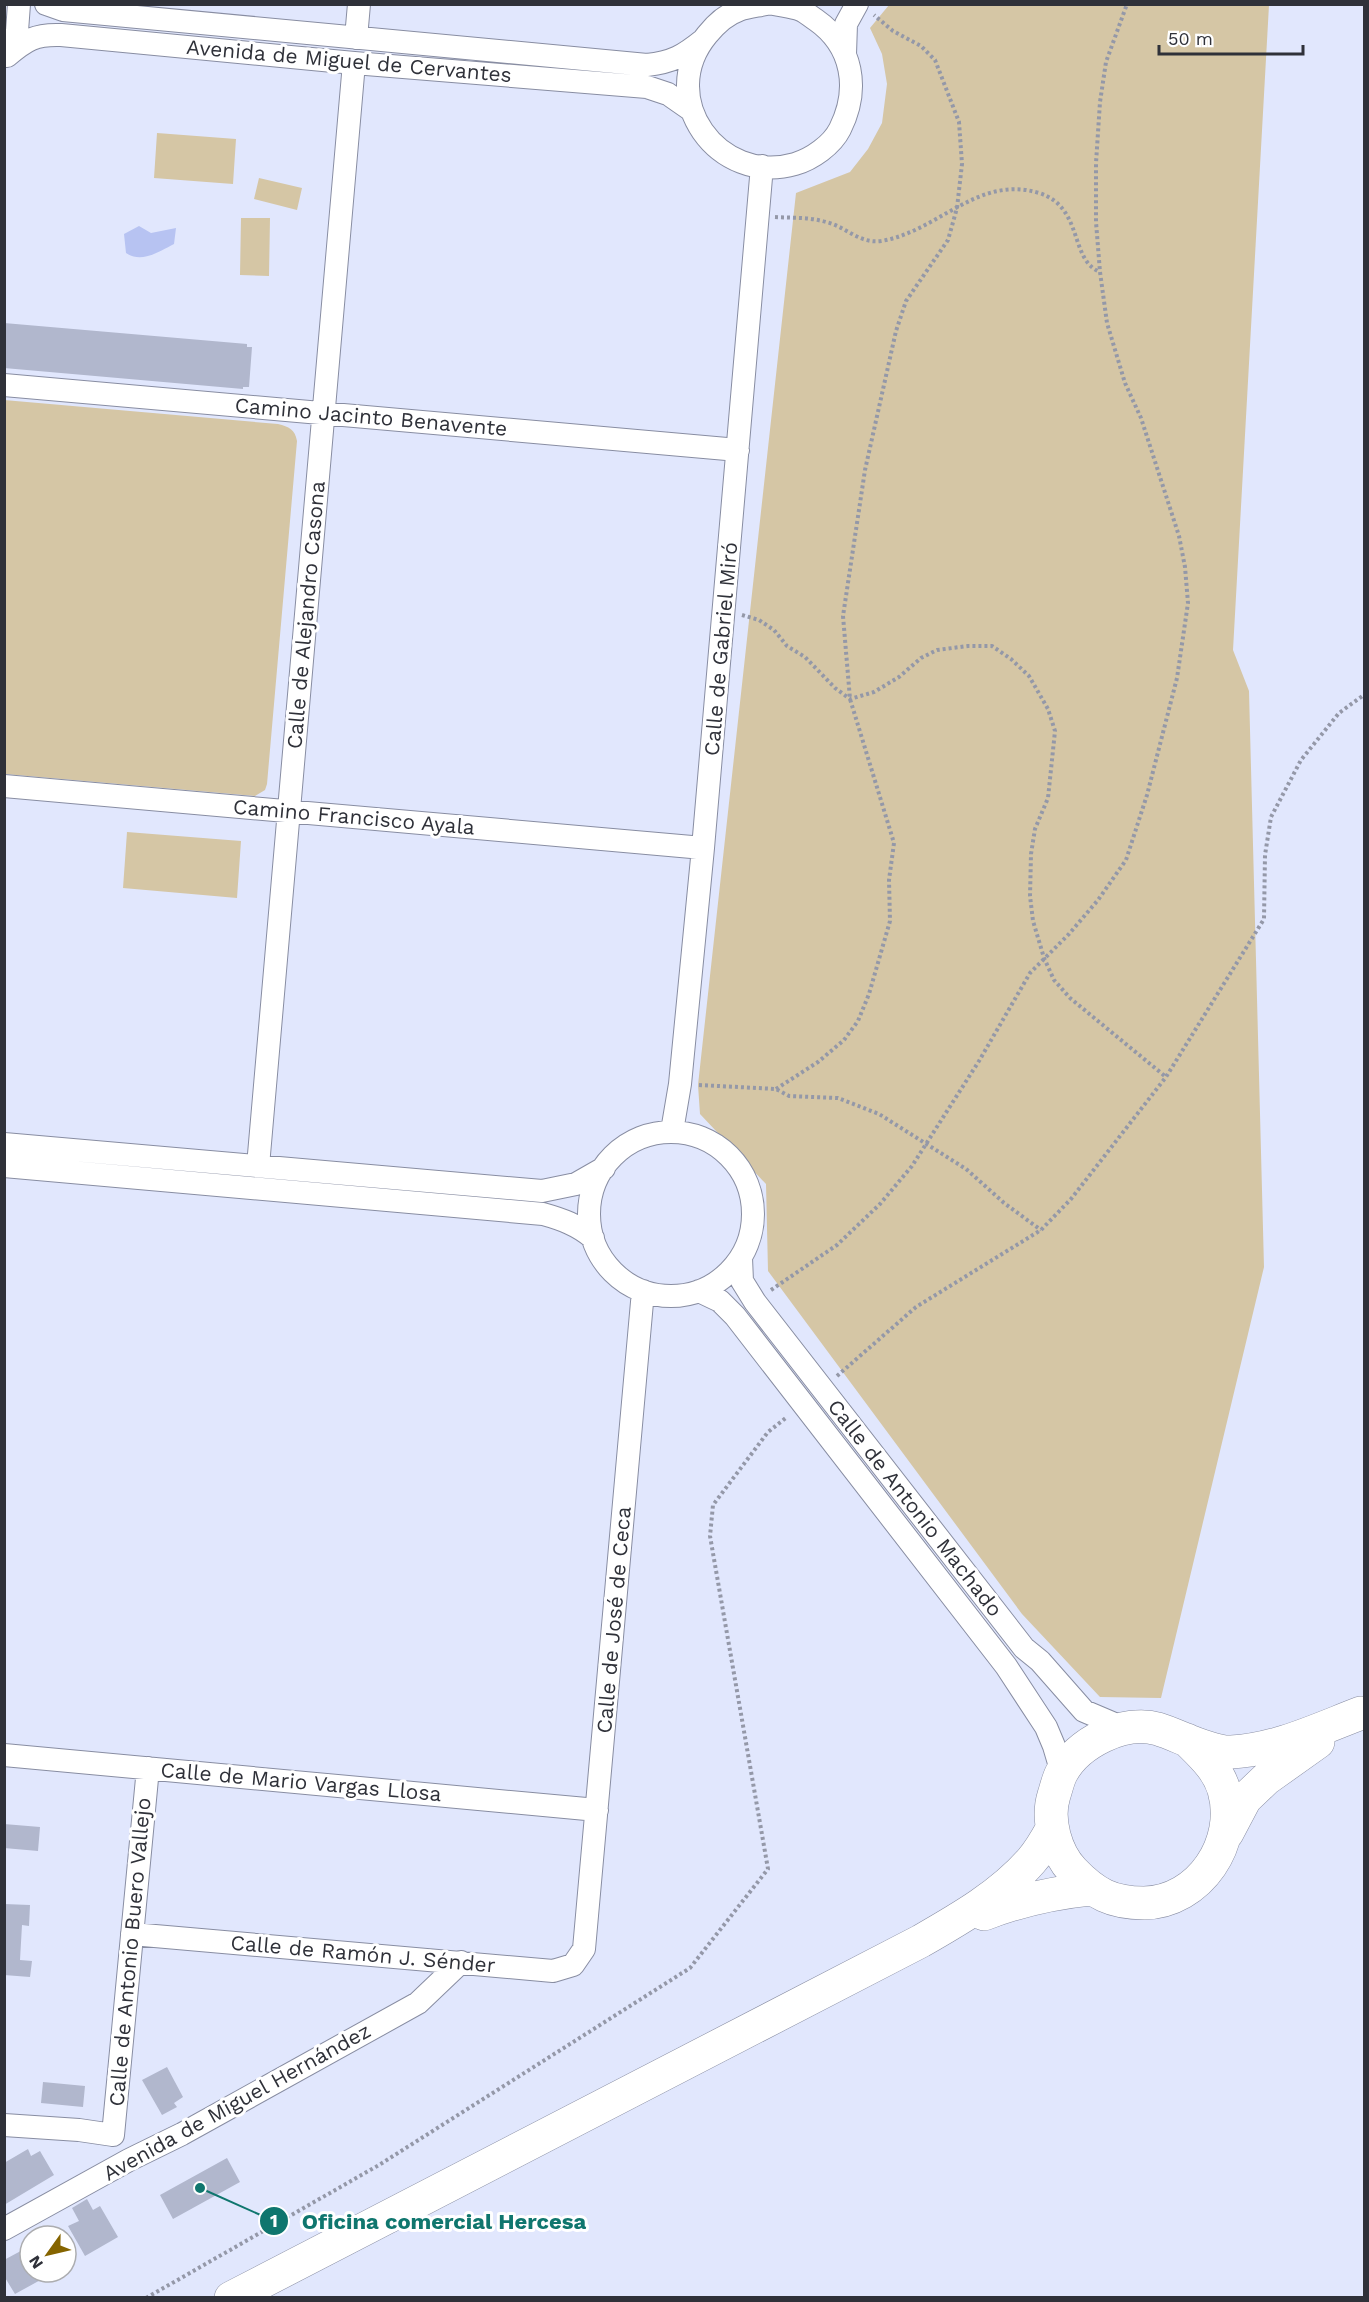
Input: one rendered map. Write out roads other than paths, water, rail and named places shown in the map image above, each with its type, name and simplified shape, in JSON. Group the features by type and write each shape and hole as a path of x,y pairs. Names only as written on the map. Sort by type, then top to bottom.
{"main road":[{"path":"1363,1712 1266,1779 1245,1799 1226,1834 1214,1864 1192,1887 1157,1903 1124,1903 1090,1888 1064,1861 1052,1829 1052,1803 1062,1773 1088,1744 1124,1728 1156,1728 1228,1753 1281,1743 1363,1712"},
{"path":"1187,1740 1209,1761 1224,1789 1228,1809 1226,1834"},
{"path":"231,2298 921,1941 966,1915 1002,1889 1033,1859 1052,1829"},
{"path":"921,1941 1016,1901 1051,1893 1090,1888"}],"street":[{"path":"6,57 17,31 19,4"},
{"name":"Avenida de Miguel de Cervantes","path":"46,4 63,10 647,66 668,63 703,40"},
{"path":"356,38 359,4"},
{"path":"846,54 830,30 802,10 777,5 739,10 715,25 693,55 687,83 691,110 699,128 722,154 745,165 781,168 804,162 826,147 840,131 852,93 846,54 846,24 863,8"},
{"name":"Avenida de Miguel de Cervantes","path":"6,57 27,40 45,34 647,87 668,94 691,110"},
{"name":"Calle de Alejandro Casona","path":"258,1166 354,63"},
{"name":"Calle de Gabriel Miró","path":"672,1131 680,1084 703,848 762,166"},
{"name":"Camino Jacinto Benavente","path":"4,385 738,450"},
{"name":"Camino Francisco Ayala","path":"4,786 703,848"},
{"path":"672,1131 703,1137 731,1157 747,1181 754,1211 752,1230 741,1258 728,1274 699,1292 682,1295 643,1291 624,1281 600,1255 593,1238 589,1210 595,1183 616,1152 640,1137 672,1131"},
{"path":"4,1144 542,1191 576,1184 604,1168"},
{"path":"4,1166 543,1214 582,1229 593,1238"},
{"name":"Calle de Antonio Machado","path":"741,1258 742,1281 755,1302 1023,1648 1040,1661 1084,1711 1124,1728"},
{"name":"Calle de José de Ceca","path":"584,1948 643,1291"},
{"name":"Calle de Antonio Machado","path":"699,1292 720,1301 735,1316 1006,1666 1046,1727 1062,1773"},
{"name":"Calle de Mario Vargas Llosa","path":"4,1755 597,1810"},
{"name":"Calle de Antonio Buero Vallejo","path":"113,2135 148,1768"},
{"name":"Calle de Ramón J. Sénder","path":"132,1934 553,1971 573,1965 584,1948"},
{"name":"Avenida de Miguel Hernández","path":"4,2229 129,2160 182,2134 418,2003 461,1962"},
{"path":"4,2125 80,2130 113,2135 129,2160"}],"water":[{"path":"139,226 151,233 176,228 174,244 145,257 126,253 124,234"}],"place":[{"name":"Oficina comercial Hercesa","path":"200,2188"}]}
